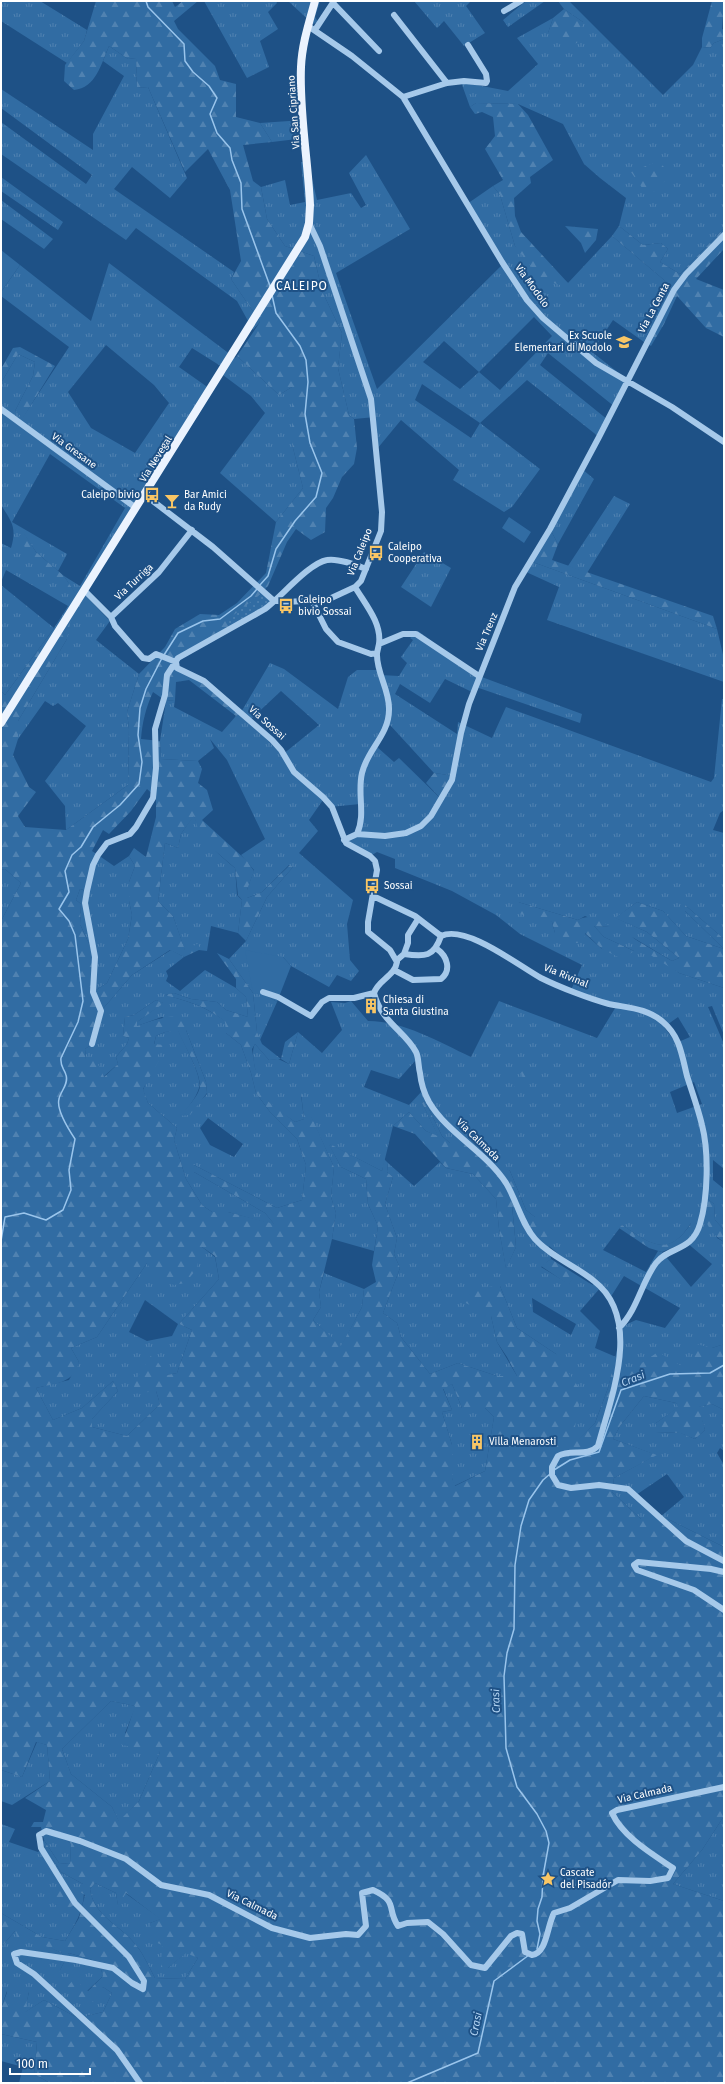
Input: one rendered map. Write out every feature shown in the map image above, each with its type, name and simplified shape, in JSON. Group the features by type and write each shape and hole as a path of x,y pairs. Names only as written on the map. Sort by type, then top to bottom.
{"main road":[{"name":"Via San Cipriano","path":"309,223 308,169 301,75 303,46 311,28 315,1"},
{"name":"Via Nevegal","path":"1,723 302,243 309,223"}],"street":[{"path":"504,11 521,1"},
{"name":"Via San Cipriano","path":"311,28 334,2 379,51"},
{"path":"394,15 447,83"},
{"name":"Via Modolo","path":"311,28 373,72 403,97 527,300 543,318 573,346 596,363 629,381 724,442"},
{"path":"403,97 447,83 487,82 486,74 468,46"},
{"name":"Via Caleipo","path":"276,601 327,600 355,587 361,581 381,531 382,512 371,399 320,246 309,223"},
{"name":"Via La Centa","path":"629,381 674,290 686,274 724,235"},
{"name":"Via Trenz","path":"344,840 358,834 378,836 401,834 416,829 431,816 452,780 461,733 479,676 501,626 515,587 550,529 629,381"},
{"name":"Via Gresane","path":"1,409 136,508"},
{"path":"145,495 192,530 276,601"},
{"name":"Via Turriga","path":"111,617 159,572 192,530"},
{"path":"92,1044 101,1011 93,992 95,957 85,903 87,891 93,865 98,855 107,843 130,834 136,827 153,798 156,768 155,729 164,698 167,675 174,660 265,609 276,601 295,581 327,560 354,564 366,569"},
{"path":"355,587 377,623 380,632 377,653 379,670 388,697 389,718 387,726 367,761 362,774 362,819 358,834"},
{"path":"84,590 111,617 115,626 143,658 149,659 154,654 159,654 174,660"},
{"path":"312,601 326,629 338,642 371,654 377,653"},
{"path":"379,644 403,634 416,634 479,676"},
{"name":"Via Sossai","path":"174,660 178,668 204,681 279,747 294,772 323,797 332,807 344,840"},
{"path":"344,840 349,845 370,856 375,861 378,870 368,922 368,932 390,950 397,960"},
{"path":"373,896 418,919 441,936 437,949 424,955 404,954"},
{"path":"263,992 278,997 311,1016 322,1002 329,998 354,998 374,994 377,986 394,970 397,960 404,954 408,944 408,934 418,919"},
{"name":"Via Rivinal","path":"441,936 448,933 472,939 488,945 552,983 608,1003 646,1011 664,1022 678,1042 702,1125 706,1154 700,1225 687,1244 664,1255 657,1262 634,1309 619,1328"},
{"path":"394,970 413,980 440,979 445,974 447,963 444,955 437,949"},
{"name":"Via Calmada","path":"374,994 392,1026 416,1051 424,1089 428,1100 439,1116 486,1159 506,1183 520,1216 535,1240 591,1278 607,1292 612,1301 619,1328 621,1348 619,1367 598,1446 592,1451 584,1454 570,1451 558,1456 552,1472 558,1485 564,1487 599,1485 628,1488 686,1541 724,1561"},
{"path":"724,1572 711,1569 638,1562 634,1565 637,1570 694,1590 724,1610"},
{"name":"Via Calmada","path":"140,2083 117,2050 34,1974 17,1963 14,1954 21,1952 76,1960 113,1968 142,1989 144,1981 129,1957 75,1903 41,1848 39,1835 46,1830 80,1841 126,1859 161,1885 208,1895 272,1928 310,1938 346,1934 358,1935 366,1926 362,1893 373,1890 383,1895 392,1905 392,1918 398,1926 428,1922 442,1934 471,1965 485,1968 511,1936 517,1933 522,1934 525,1952 530,1954 540,1952 543,1948 548,1923 554,1913 576,1905 618,1880 650,1881 668,1878 673,1868 652,1854 623,1830 612,1813 617,1810 724,1787"}],"green space":[{"path":"1,1 40,1 87,30 84,41 67,63 1,21"},
{"path":"96,1 172,1 175,7 183,1 198,1 174,21 178,29 215,66 220,80 236,84 236,117 260,123 272,142 243,145 253,181 261,187 267,219 285,246 314,256 322,291 342,333 338,368 349,415 354,419 357,448 354,464 342,477 333,498 326,508 325,532 311,540 296,529 287,542 268,586 229,629 199,646 177,662 177,670 192,675 240,714 236,716 189,680 176,682 175,700 166,701 153,692 146,709 142,727 141,739 160,741 161,759 198,761 202,769 198,783 207,790 213,810 202,820 247,861 254,871 247,890 247,898 262,892 290,865 293,867 267,897 246,941 238,933 242,900 238,895 235,868 207,844 198,829 194,816 181,834 178,848 165,843 158,901 173,916 185,950 199,943 199,950 184,957 170,950 132,975 101,1011 92,1044 85,1049 86,1059 95,1058 104,1077 118,1064 116,1057 127,1044 129,1038 123,1036 125,1017 134,1015 156,1000 164,1003 137,1022 137,1026 165,1017 180,1017 192,1023 186,1030 206,1082 207,1093 190,1115 179,1116 197,1094 200,1086 199,1080 195,1066 178,1031 165,1032 156,1036 154,1044 164,1045 167,1050 157,1055 159,1060 143,1089 148,1103 177,1128 174,1140 186,1179 202,1205 212,1212 228,1212 274,1224 265,1213 194,1172 194,1165 277,1208 302,1200 306,1165 297,1139 270,1112 256,1093 241,1045 226,1033 225,1022 218,1016 189,1002 164,995 174,993 191,999 217,1002 226,1010 248,1017 246,997 236,988 236,979 217,953 229,959 253,993 257,1032 262,1044 281,1059 269,1060 255,1044 252,1049 255,1068 269,1102 295,1122 304,1119 301,1093 334,1167 331,1197 336,1213 332,1239 319,1292 321,1307 313,1320 341,1346 362,1307 364,1289 376,1282 372,1265 378,1226 368,1204 366,1179 341,1167 328,1143 382,1171 384,1159 388,1163 387,1172 393,1177 385,1204 397,1238 394,1254 400,1268 383,1313 397,1323 401,1337 430,1374 458,1363 497,1376 517,1376 497,1342 491,1316 464,1302 465,1289 500,1286 517,1328 556,1354 581,1391 572,1445 595,1423 608,1388 617,1350 621,1377 658,1352 690,1371 696,1344 712,1348 724,1344 724,1410 712,1404 699,1407 705,1430 695,1439 680,1433 656,1432 656,1423 678,1407 676,1403 644,1396 620,1426 613,1439 657,1455 614,1478 612,1492 641,1519 668,1519 724,1547 724,1816 702,1850 673,1884 724,1901 724,2083 50,2083 34,2074 37,2042 1,2034 1,2008 8,1990 8,2010 29,1991 25,2012 44,2000 78,2018 103,2012 112,1993 103,1987 93,2002 82,2001 67,1987 74,1979 88,1991 103,1976 99,1962 69,1953 59,1972 62,1953 29,1939 21,1946 15,1931 1,1947 1,1913 42,1937 65,1941 79,1918 85,1895 80,1892 83,1884 61,1872 42,1843 44,1840 59,1863 70,1864 71,1844 51,1827 31,1827 34,1822 43,1822 46,1810 25,1798 50,1781 47,1745 36,1742 22,1777 1,1770 1,921 21,883 5,869 1,870 1,691 5,695 54,628 71,618 67,639 18,721 18,739 13,755 29,787 36,792 18,816 25,827 66,830 128,785 129,729 127,712 139,674 165,647 175,629 200,614 219,615 237,603 266,573 276,522 303,488 292,444 292,387 279,395 237,356 260,322 231,279 241,261 230,190 208,149 185,172 148,87 137,88 136,58 128,59 109,46 97,74 88,85 74,90 64,81 65,65 84,41","holes":["147,789 156,797 156,817 146,857 134,848 129,856 135,866 129,882 129,901 132,915 128,939 107,983 93,992 95,957 80,924 81,904 76,900 80,889 87,891 98,855 92,851 103,830 109,834 131,811","202,1247 215,1256 219,1279 179,1324 192,1330 177,1373 167,1375 152,1354 135,1381 133,1394 156,1391 160,1404 127,1436 92,1427 92,1419 118,1391 113,1381 82,1408 53,1420 36,1388 63,1381 73,1375 79,1362 71,1348 97,1337 147,1263 156,1278 174,1285 185,1283 196,1270","452,1384 462,1408 485,1408 494,1417 485,1471 455,1486 452,1478 452,1445 442,1412 452,1410 443,1389","111,1701 135,1706 122,1745 160,1752 139,1801 119,1821 112,1807 71,1774 62,1749","95,1883 116,1893 118,1906 126,1893 160,1919 150,1923 153,1941 162,1945 161,1969 168,1968 186,1953 198,1958 185,1979 155,1978 136,1945 102,1914 93,1899 90,1889"]},
{"path":"204,1 276,1 277,3 268,12 278,29 260,41 269,67 247,78"},
{"path":"288,1 320,1 315,17 318,22 313,24"},
{"path":"414,1 471,1 466,6 485,33 464,46 444,21 437,28"},
{"path":"526,1 545,1 508,27 503,20"},
{"path":"558,1 569,1 663,95 693,65 702,47 710,48 714,43 724,39 724,228 680,274 660,262 668,249 661,243 643,245 619,226 626,198 584,164 563,124 518,104 476,103 470,107 461,82 508,91 538,64 517,38 553,18 548,33 583,22 564,9"},
{"path":"712,1 724,1 722,29 724,30 724,39 714,43 710,48 702,47 702,38"},
{"path":"564,9 583,22 577,43 562,46 548,33 553,18"},
{"path":"109,46 128,59 136,58 137,88 148,87 187,178 170,198 132,167 114,189 234,272 231,279 260,322 253,330 237,301 136,228 126,240 1,154 1,122 86,184 92,175 1,108 1,89 93,150 93,134 124,76 103,61"},
{"path":"476,103 518,104 528,115 553,160 530,177 531,183 514,198 515,216 521,232 568,283 560,285 541,279 515,246 500,195 493,186 503,180 485,149 495,136 493,117 482,112 475,114 470,107"},
{"path":"304,120 305,138 272,142 260,123"},
{"path":"366,155 410,229 336,273 377,389 503,264 467,204 493,186 500,195 515,246 568,283 612,236 670,285 644,342 613,320 592,352 629,381 615,407 548,353 540,365 608,420 599,437 527,380 480,423 540,469 512,507 504,512 453,480 459,470 401,420 377,449 375,417 354,419 349,415 338,368 342,333 322,291 314,256 285,246 267,219 261,187 285,180 290,205 305,202 301,162 308,162 317,200 351,193 361,208 366,205 349,173","holes":["534,317 552,336 500,390 479,372","444,341 479,372 460,389 423,362","422,384 480,423 471,438 415,400"]},
{"path":"658,161 671,174 656,191 645,192 631,172"},
{"path":"1,177 63,222 58,230 1,191"},
{"path":"1,200 53,239 44,249 1,219"},
{"path":"565,226 598,229 596,240 585,253 581,243"},
{"path":"619,226 643,245 661,243 668,249 660,262 680,274 724,228 724,249 696,279 724,290 724,337 706,328 677,296 664,324 651,346 644,342 670,285 612,236"},
{"path":"1,250 20,265 1,292"},
{"path":"109,263 235,358 237,356 279,395 292,387 292,444 303,488 276,522 220,473 265,413 251,396 223,375 227,370 192,348 179,367 213,391 85,595 110,621 96,640 139,674 127,712 129,729 128,785 66,830 65,806 45,781 86,726 58,703 53,706 45,701 18,739 18,721 67,639 54,628 68,606 6,570 1,582 1,543 11,548 14,535 11,521 1,505 1,383 18,354 35,362 33,376 15,411 23,417 69,347 1,296 1,292 20,265 91,321","holes":["106,345 154,385 169,403 135,453 91,428 68,392","50,454 125,508 80,586 64,576 75,593 19,536 24,534 36,552 58,571 67,554 12,522"]},
{"path":"20,347 55,366 23,418 15,411 33,376 35,362 18,354 1,383 1,369 13,348"},
{"path":"582,469 594,479 558,544 550,529"},
{"path":"614,496 630,504 587,573 568,566"},
{"path":"509,517 531,532 524,543 502,528"},
{"path":"550,529 558,544 552,560 713,616 717,629 530,561"},
{"path":"24,533 36,552 64,576 76,594 30,557 19,536"},
{"path":"424,552 451,568 431,607 401,587"},
{"path":"530,561 717,629 724,659 724,682 547,620 559,587 524,571"},
{"path":"1,585 54,628 5,695 1,691"},
{"path":"262,593 273,602 229,629 227,620"},
{"path":"418,631 479,676 582,714 580,723 476,687 472,692 445,679 430,703 400,684 395,694 457,734 458,722 492,738 506,707 711,782 714,778 722,699 724,699 724,810 720,813 713,830 724,833 724,939 685,905 685,911 724,949 686,936 663,911 637,902 616,918 647,932 679,958 672,961 632,937 679,973 724,988 724,1035 712,1006 708,1007 724,1044 724,1169 713,1160 713,1180 724,1189 724,1230 715,1220 714,1204 705,1197 717,1238 724,1242 724,1344 712,1348 690,1371 621,1377 617,1350 619,1328 636,1320 665,1328 680,1308 624,1276 610,1298 601,1287 580,1311 600,1331 595,1348 616,1357 608,1388 595,1423 572,1446 556,1354 517,1328 500,1286 491,1316 497,1342 517,1376 497,1376 458,1363 430,1374 401,1337 397,1323 383,1313 400,1268 394,1254 397,1238 385,1204 393,1177 387,1172 388,1163 414,1186 440,1162 446,1168 473,1174 496,1199 499,1229 506,1268 516,1247 512,1205 538,1239 535,1217 526,1210 510,1171 450,1143 442,1136 425,1101 422,1103 439,1137 426,1131 409,1112 393,1126 382,1171 329,1144 341,1167 366,1179 368,1204 378,1226 374,1251 332,1239 336,1213 331,1197 334,1167 301,1095 304,1119 295,1122 279,1111 266,1098 256,1074 253,1049 255,1044 269,1060 278,1059 289,1064 298,1032 322,1053 342,1030 331,1002 345,1003 351,1001 368,1021 381,1022 408,1028 471,1057 499,1001 597,1038 617,1005 571,990 582,965 520,934 496,915 452,891 395,868 395,859 377,852 372,855 354,846 345,838 356,836 360,821 360,804 330,807 323,800 309,820 318,831 299,853 353,900 347,924 350,960 359,971 351,981 337,975 329,987 291,966 283,957 267,996 277,1002 260,1040 257,1032 253,993 229,959 246,941 267,897 293,867 289,865 262,892 247,898 247,890 254,870 241,855 265,839 227,760 210,739 214,748 198,761 161,759 160,741 166,701 175,700 174,707 222,732 236,716 240,714 270,663 284,669 338,709 348,677 357,670 379,670 380,675 399,676 407,663 401,657 413,640 410,638","holes":["281,691 319,725 282,755 249,721","390,725 434,773 456,776 443,801 399,758 394,762 377,747","518,902 578,920 585,916 610,927 594,926 604,937 634,951 602,949 584,933 555,933 552,922","678,1017 690,1037 676,1043 664,1027","415,1061 424,1089 409,1105 364,1087 371,1070 399,1079","694,1082 702,1104 677,1113 670,1092","691,1223 686,1242 712,1264 691,1287 662,1252 658,1251 646,1272 603,1250 622,1225 642,1238 659,1245 675,1241 683,1234","549,1246 593,1285 573,1277 569,1284 541,1267 551,1259","532,1298 576,1324 571,1335 533,1312"]},
{"path":"434,773 456,776 443,801 426,783"},
{"path":"194,815 205,839 215,851 235,868 237,895 242,900 238,933 211,926 207,951 199,950 199,944 185,951 173,916 158,901 165,843 178,848 181,834"},
{"path":"98,855 114,866 129,856 135,866 129,882 129,901 132,915 128,939 107,983 93,992 95,957 80,924 81,904 76,900 80,889 86,891"},
{"path":"5,869 21,883 1,921 1,870"},
{"path":"518,902 578,920 587,917 595,918 611,927 594,926 604,937 634,951 622,959 602,949 585,933 585,942 576,943 555,933 552,922 516,913"},
{"path":"637,902 663,911 686,936 724,949 724,988 679,973 633,944 631,937 672,961 679,958 647,932 615,918"},
{"path":"685,905 724,939 724,949 685,911"},
{"path":"171,950 184,957 166,971 168,976 166,981 180,991 205,970 236,988 246,997 248,1017 226,1010 217,1002 191,999 174,993 165,995 197,1005 212,1012 226,1022 226,1033 241,1045 256,1093 270,1112 297,1139 306,1165 302,1200 277,1208 194,1165 194,1172 265,1213 275,1225 228,1212 212,1212 202,1205 186,1179 174,1140 177,1128 148,1103 143,1090 157,1055 154,1045 156,1036 165,1032 178,1030 192,1059 198,1076 198,1092 180,1116 207,1094 206,1082 186,1030 162,1017 137,1026 137,1022 163,1003 156,1000 134,1015 125,1017 123,1036 129,1038 127,1044 116,1057 118,1064 103,1077 86,1059 85,1049 92,1044 101,1011 132,975","holes":["208,1118 243,1144 234,1157 210,1145 200,1128"]},
{"path":"245,950 283,957 291,966 277,1002 267,996 253,993"},
{"path":"298,1032 289,1064 281,1059 285,1042"},
{"path":"526,1068 534,1071 525,1082 543,1100 514,1087 517,1079 523,1079 521,1072"},
{"path":"425,1101 442,1136 450,1143 456,1139 471,1141 510,1171 526,1210 535,1217 551,1218 549,1246 538,1239 512,1206 516,1247 506,1269 499,1229 496,1199 473,1174 446,1168 415,1134 393,1126 409,1112 426,1131 438,1136 422,1103"},
{"path":"704,1196 714,1204 715,1220 724,1230 724,1242 709,1228 705,1217"},
{"path":"692,1222 696,1224 686,1242 662,1252 649,1248 619,1228 622,1225 651,1242 667,1244 675,1241 683,1234"},
{"path":"202,1247 215,1257 219,1279 179,1324 192,1330 177,1373 167,1375 156,1391 160,1404 127,1436 92,1427 92,1419 118,1391 113,1381 82,1408 53,1420 36,1388 69,1380 79,1362 71,1348 97,1337 147,1263","holes":["145,1300 178,1324 172,1336 147,1341 129,1332"]},
{"path":"551,1259 594,1286 573,1278 569,1285 541,1266"},
{"path":"324,1273 364,1289 362,1307 341,1347 313,1320 321,1307 319,1292"},
{"path":"452,1384 462,1408 485,1408 494,1417 485,1471 454,1486 452,1478 452,1445 442,1412 452,1410 443,1388"},
{"path":"644,1396 676,1403 679,1407 656,1423 656,1432 681,1433 695,1439 705,1430 698,1407 712,1404 724,1410 724,1451 720,1448 717,1453 724,1465 724,1547 668,1519 641,1519 612,1492 614,1478 656,1455 613,1439 620,1426","holes":["667,1474 684,1497 660,1517 636,1495"]},
{"path":"111,1701 136,1706 125,1733 160,1752 139,1801 119,1822 112,1807 71,1774 62,1749"},
{"path":"37,1742 47,1745 50,1781 12,1805 1,1801 1,1770 22,1777"},
{"path":"724,1816 724,1901 673,1884 702,1850"},
{"path":"1,1824 15,1829 9,1842 38,1852 45,1847 61,1872 83,1884 84,1892 80,1914 65,1941 42,1937 1,1913"},
{"path":"41,1827 51,1827 71,1844 70,1864 59,1863 44,1840"},
{"path":"95,1883 116,1893 118,1905 125,1893 161,1919 150,1923 162,1945 168,1968 186,1952 198,1958 185,1979 155,1978 136,1945 102,1914 97,1907 90,1889"},
{"path":"53,1888 64,1888 75,1892 75,1905 63,1910 45,1898"},
{"path":"15,1931 62,1953 60,1970 69,1953 99,1962 103,1976 87,1991 82,2001 103,1987 112,1993 103,2012 78,2018 44,2000 24,2013 29,1992 8,2011 7,1991 1,2008 1,1947"},
{"path":"1,2034 37,2042 34,2074 50,2083 19,2083 23,2067 1,2061"}],"waterway":[{"path":"146,1 148,7 184,44 185,61 193,72 209,86 217,98 210,114 217,133 230,148 232,160 241,183 242,209 270,286"},
{"path":"259,586 268,576 276,549 295,521 316,497 322,473 310,443 305,414 308,382 306,360 300,346 276,313 272,295"},
{"path":"164,655 178,633 203,621 220,619 251,596 257,589"},
{"path":"1,1241 5,1217 24,1213 46,1220 63,1210 71,1190 69,1170 75,1139 59,1109 59,1099 67,1078 61,1058 78,1022 83,1001 75,935 69,921 59,909 69,892 65,871 72,855 81,847 93,827 120,805 139,784 142,762 138,735 140,708 146,689 162,658"},
{"name":"Crasi","path":"554,1470 570,1460 599,1452 621,1390 670,1374 710,1373 724,1365"},
{"name":"Crasi","path":"537,1949 540,1934 537,1921 538,1909 542,1897 543,1876 549,1843 546,1831 537,1814 517,1787 506,1748 504,1676 507,1653 514,1629 515,1565 521,1526 529,1500 543,1480 550,1474"},
{"name":"Crasi","path":"407,2083 478,2053 494,1981 529,1955"}],"place":[{"name":"Ex Scuole Elementari di Modolo","path":"624,342"},
{"name":"Caleipo bivio","path":"152,495"},
{"name":"Bar Amici da Rudy","path":"172,501"},
{"name":"Caleipo Cooperativa","path":"376,553"},
{"name":"Caleipo bivio Sossai","path":"286,606"},
{"name":"Sossai","path":"372,886"},
{"name":"Chiesa di Santa Giustina","path":"371,1006"},
{"name":"Villa Menarosti","path":"477,1442"},
{"name":"Cascate del Pisadór","path":"548,1879"}],"district":[{"name":"CALEIPO","path":"302,286"}]}
